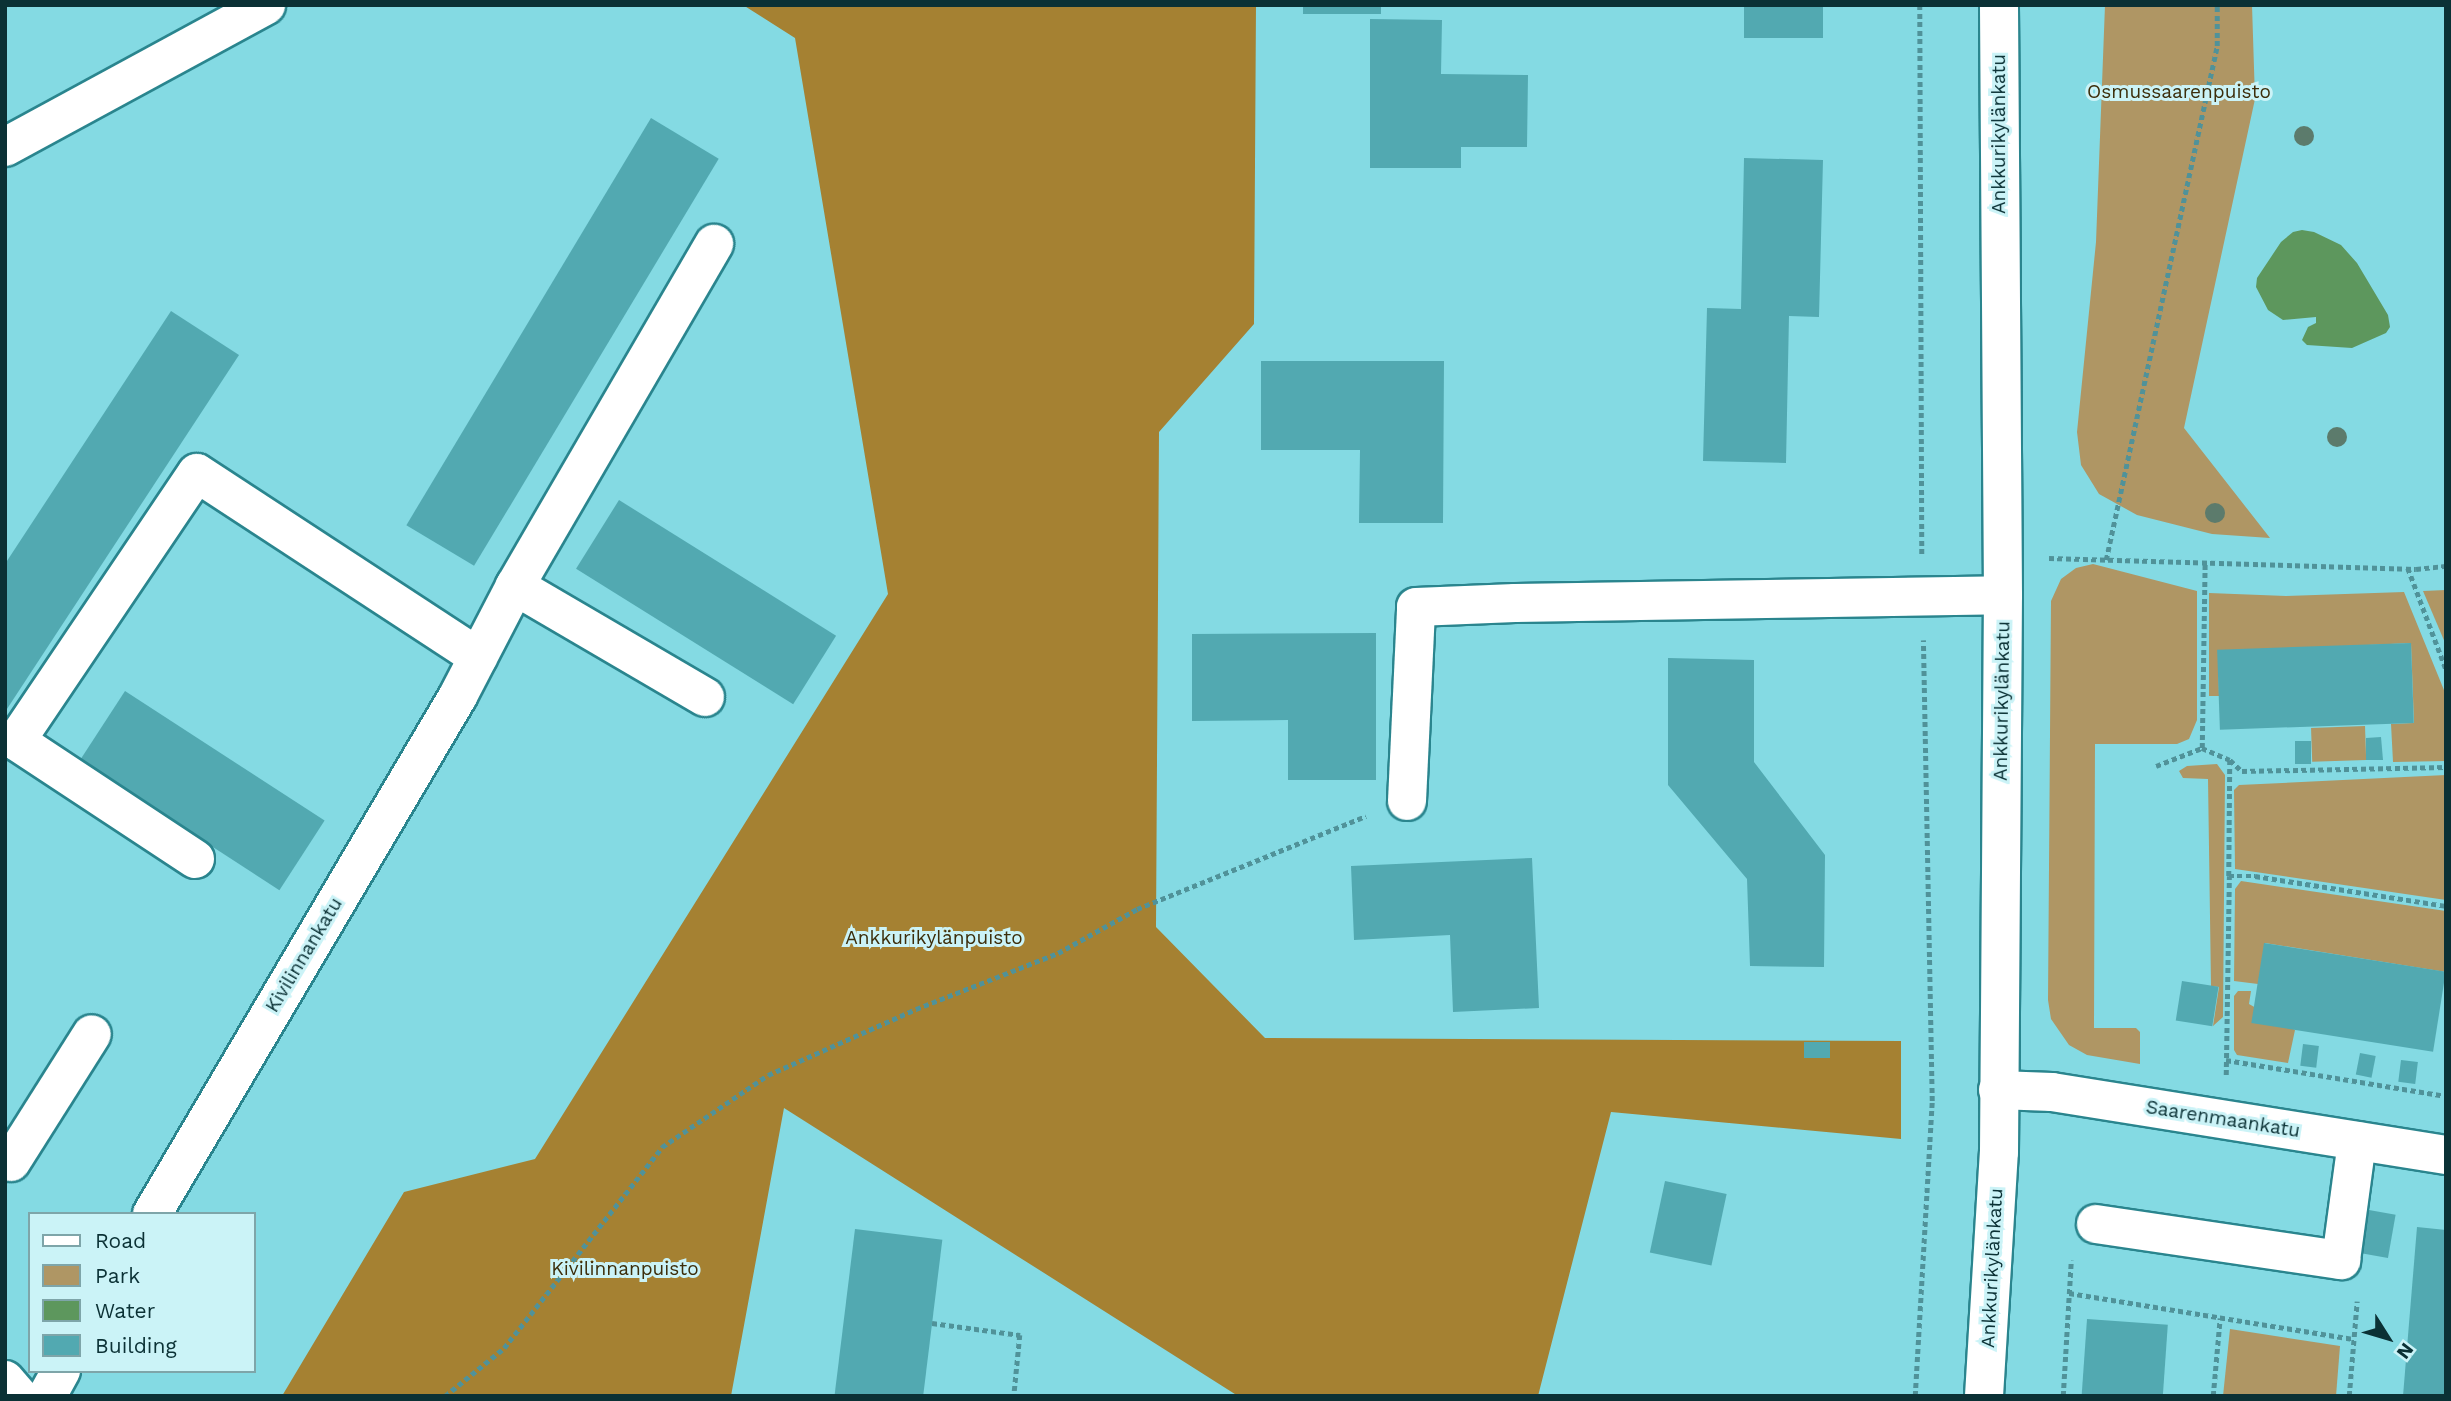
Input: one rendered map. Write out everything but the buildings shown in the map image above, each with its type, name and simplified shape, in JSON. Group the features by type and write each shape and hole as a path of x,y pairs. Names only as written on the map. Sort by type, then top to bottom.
{"street":[{"path":"5,147 266,5"},
{"name":"Ankkurikylänkatu","path":"1984,1396 1993,1281 1998,1090 2003,595 1999,5"},
{"name":"Kivilinnankatu","path":"153,1212 458,696 515,586 714,244"},
{"path":"195,859 16,741 197,473 478,657"},
{"path":"515,586 705,698"},
{"path":"1407,801 1416,607 1923,594 2003,595"},
{"path":"7,1165 92,1034"},
{"name":"Saarenmaankatu","path":"1998,1090 2052,1092 2446,1156"},
{"path":"2096,1224 2341,1260 2357,1141"},
{"path":"47,1396 60,1373"},
{"path":"5,1380 19,1396"}],"path":[{"path":"1920,5 1922,556 1935,556"},
{"path":"2106,560 2217,46 2217,5"},
{"path":"2002,558 2408,568 2446,566"},
{"path":"2202,748 2205,563"},
{"path":"2408,568 2446,670"},
{"path":"1914,1396 1932,1101 1923,594"},
{"path":"2156,766 2202,748 2230,760 2242,771 2446,767"},
{"path":"2226,1086 2230,760"},
{"path":"445,1396 503,1348 662,1147 768,1075 916,1009 1058,953 1137,909 1298,841 1407,801"},
{"path":"2229,876 2255,876 2446,906"},
{"path":"2226,1060 2446,1096"},
{"path":"2063,1396 2074,1223 2096,1224"},
{"path":"2341,1260 2358,1286 2349,1396"},
{"path":"2069,1293 2353,1339"},
{"path":"2213,1396 2220,1318"},
{"path":"932,1323 1020,1335 1014,1396"}],"green space":[{"name":"Ankkurikylänpuisto","path":"743,5 1256,5 1254,324 1159,432 1156,927 1265,1038 1901,1041 1901,1139 1611,1112 1538,1396 1238,1396 784,1108 731,1396 282,1396 404,1192 535,1159 888,594 795,38"},
{"name":"Osmussaarenpuisto","path":"2105,5 2252,5 2255,99 2184,428 2270,538 2212,534 2137,515 2099,494 2081,465 2077,432 2096,242"},
{"path":"2093,564 2197,591 2197,720 2189,739 2177,744 2095,744 2094,1028 2136,1028 2140,1032 2140,1064 2087,1055 2069,1045 2051,1019 2048,1000 2051,601 2061,579 2076,568"},
{"path":"2446,590 2446,645 2423,591"},
{"path":"2404,592 2446,695 2446,761 2393,762 2391,724 2414,723 2411,643 2218,652 2219,696 2209,696 2209,593 2286,596"},
{"path":"2365,726 2366,760 2312,762 2311,728"},
{"path":"2217,764 2225,775 2223,1017 2213,1026 2219,987 2211,986 2208,779 2183,778 2179,771 2187,766"},
{"path":"2446,775 2446,900 2235,869 2234,790 2239,785"},
{"path":"2241,881 2446,911 2446,972 2265,943 2258,984 2234,981 2235,889"},
{"path":"2238,991 2251,991 2249,1004 2295,1030 2288,1063 2237,1055 2234,1050 2234,996"},
{"path":"2230,1329 2340,1346 2336,1396 2223,1396"}],"water":[{"path":"2293,232 2314,232 2341,245 2357,263 2388,315 2390,327 2386,333 2352,348 2307,345 2302,340 2308,327 2316,323 2316,317 2283,320 2268,310 2256,287 2257,278 2281,242"}],"park label":[{"name":"Kivilinnanpuisto","path":"625,1269"}]}
